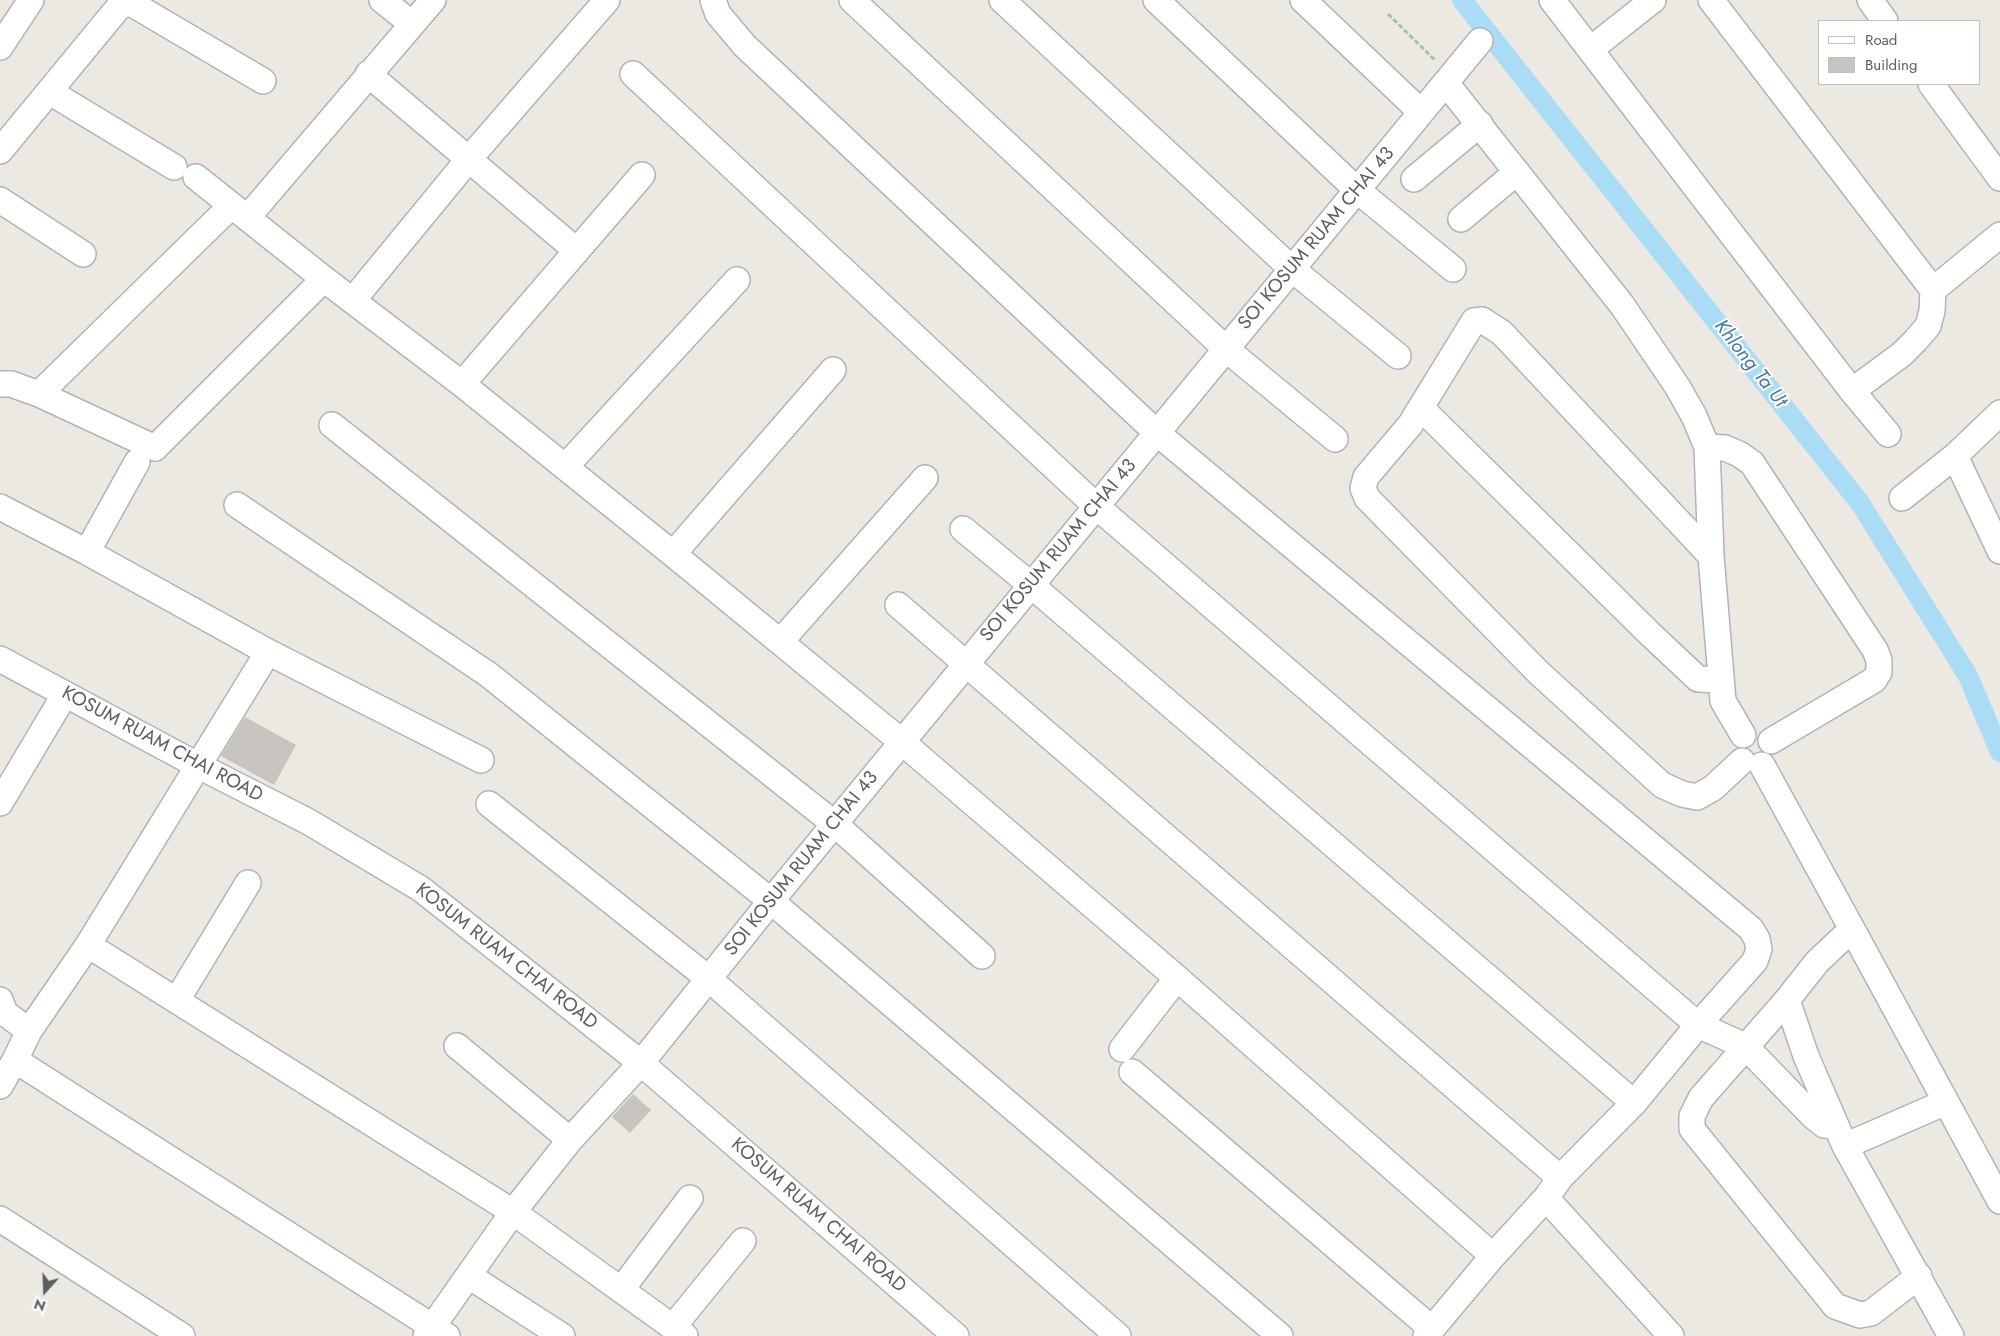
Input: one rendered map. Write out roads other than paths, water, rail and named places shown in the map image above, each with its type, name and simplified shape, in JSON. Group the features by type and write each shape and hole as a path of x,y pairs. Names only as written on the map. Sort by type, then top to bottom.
{"street":[{"path":"0,47 31,0"},
{"path":"382,0 412,24"},
{"path":"39,394 239,212 368,74 433,0"},
{"path":"353,300 468,160 607,0"},
{"path":"713,0 718,14 745,46 1157,433 1751,928 1757,939 1759,949 1755,961 1698,1025 1634,1103 1560,1178 1546,1198 1493,1256 1429,1333 1132,1072"},
{"path":"852,0 1226,349 1334,439"},
{"path":"1002,0 1292,269 1398,356"},
{"path":"1156,0 1357,190 1453,269"},
{"path":"1303,0 1421,112"},
{"path":"1552,0 1852,391 1888,434"},
{"path":"1591,49 1652,0"},
{"path":"1711,0 1933,290 1932,311 1928,326 1902,354 1852,391"},
{"path":"1870,0 1884,20"},
{"path":"0,151 118,8 126,2 263,82"},
{"name":"SOI KOSUM RUAM CHAI 43","path":"435,1333 469,1276 513,1212 570,1140 642,1063 771,901 836,825 902,742 1480,41"},
{"path":"368,74 577,251"},
{"path":"633,74 1096,506 1698,1025 1745,1046 1813,1116 1840,1136"},
{"path":"1449,79 1480,124 1622,305 1677,386 1694,416 1707,447 1711,556 1723,701 1743,735"},
{"path":"1932,85 2000,178"},
{"path":"50,92 174,167"},
{"path":"1414,179 1480,124"},
{"path":"1461,219 1517,172"},
{"path":"462,384 642,175"},
{"path":"196,177 324,279 462,384 902,742 1177,978 1493,1256"},
{"path":"0,200 83,254"},
{"path":"1933,290 2000,235"},
{"path":"0,384 11,384 39,394 155,448 324,279"},
{"path":"565,467 737,280"},
{"path":"1711,556 1502,333 1491,324 1482,320 1474,321 1468,329 1410,425 1366,477 1363,488 1367,498 1539,673 1662,785 1682,794 1697,797 1752,763 1772,755 1771,742 1761,731 1747,731 1737,741 1737,756 1752,763 1852,929 2000,1201"},
{"path":"673,554 833,370"},
{"path":"1421,408 1649,634 1698,680 1721,680"},
{"path":"1902,498 1998,420"},
{"path":"332,425 836,825 982,956"},
{"path":"1707,447 1725,448 1740,454 1752,463 1875,650 1879,660 1879,672 1874,680 1771,742"},
{"path":"1955,456 2000,551"},
{"path":"86,552 137,462"},
{"path":"780,642 925,478"},
{"path":"237,505 489,674 771,901 1280,1336"},
{"path":"0,507 268,652 481,760"},
{"path":"963,529 1032,585 1634,1103"},
{"path":"898,605 1560,1178"},
{"path":"0,1086 16,1060 29,1031 88,945 268,652"},
{"name":"KOSUM RUAM CHAI ROAD","path":"0,659 308,822 421,889 642,1063 956,1336"},
{"path":"0,804 65,694"},
{"path":"489,804 709,979 1118,1336"},
{"path":"177,1000 248,883"},
{"path":"1852,929 1817,962 1787,1000 1701,1098 1692,1116 1692,1129 1835,1306 1860,1315 1871,1314 1919,1276"},
{"path":"88,945 513,1212 679,1332 743,1241"},
{"path":"1122,1049 1177,978"},
{"path":"1787,1000 1806,1056 1840,1136 1951,1336"},
{"path":"2,1009 29,1031"},
{"path":"457,1046 570,1140"},
{"path":"16,1060 435,1333"},
{"path":"1840,1136 1946,1102"},
{"path":"621,1290 690,1198"},
{"path":"1546,1198 1672,1336"},
{"path":"0,1219 182,1336"},
{"path":"469,1276 562,1336"}],"waterway":[{"name":"Khlong Ta Ut","path":"1462,0 1860,503 1968,676 2000,752"}]}
